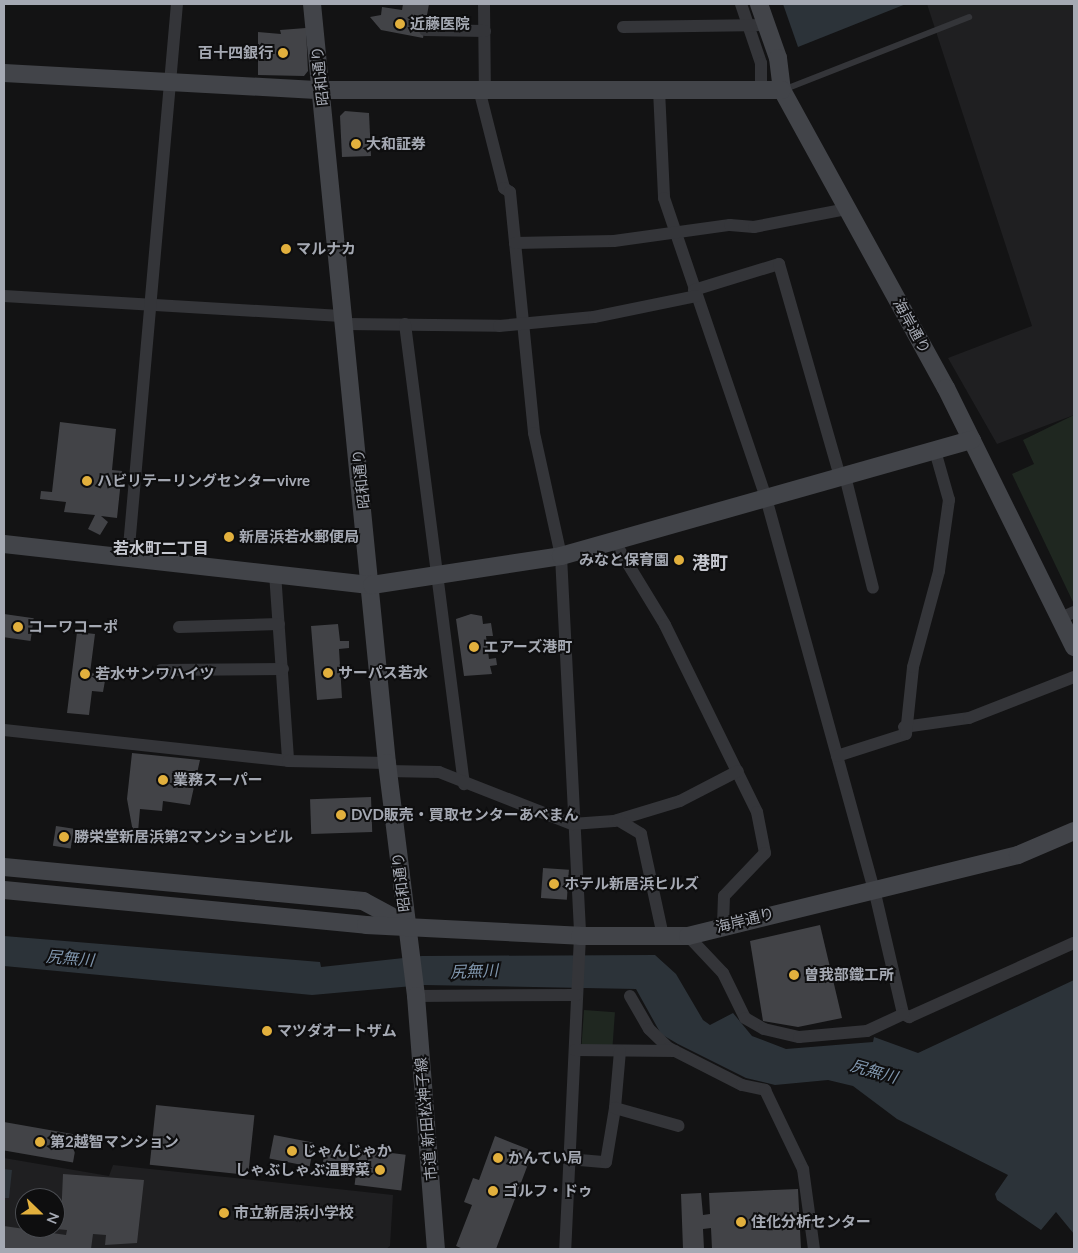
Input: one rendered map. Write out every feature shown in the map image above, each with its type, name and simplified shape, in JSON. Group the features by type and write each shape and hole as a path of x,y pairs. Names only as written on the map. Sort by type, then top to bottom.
{"street":[{"path":"128,558 152,305 177,4"},
{"name":"昭和通り","path":"312,4 346,320 372,585 387,767 415,992"},
{"path":"484,4 485,31 482,93 504,188 510,192 534,433 561,556 572,824 580,944 565,1249"},
{"path":"741,4 761,63 761,90"},
{"name":"海岸通り","path":"759,4 778,58 782,90 1068,615 1074,646"},
{"path":"623,27 766,25"},
{"path":"425,30 485,31"},
{"path":"4,73 321,90 482,93 782,90"},
{"path":"659,90 664,198 766,498 874,889 903,1014"},
{"path":"515,243 675,234 730,224 781,223 847,208"},
{"path":"4,296 405,324 523,324 594,317 696,293 779,264 873,588"},
{"path":"405,324 436,578 464,784"},
{"path":"4,544 372,585 436,578 561,556 972,440"},
{"path":"837,756 906,734 904,727 913,667 939,571 948,500 935,451"},
{"path":"614,541 665,625 757,812 765,853 724,896 723,924"},
{"path":"275,573 288,760"},
{"path":"178,627 279,624"},
{"path":"161,670 283,669"},
{"path":"904,727 969,718 1074,678"},
{"path":"4,730 288,760 439,772 464,784 572,824 618,820 680,801 738,771"},
{"path":"618,820 641,834 663,936"},
{"name":"海岸通り","path":"4,890 366,925 406,924 580,944 663,936 688,936 723,924 1018,855 1074,831"},
{"path":"4,867 363,901 406,924"},
{"path":"688,936 723,973 745,1018 764,1029 799,1037 867,1031 903,1014 910,1017 1074,942"},
{"path":"415,992 577,992"},
{"name":"市道 新田松神子線","path":"415,992 436,1249"},
{"path":"630,996 649,1030 675,1051 742,1085 765,1090 803,1169 814,1249"},
{"path":"575,1050 675,1051"},
{"path":"568,1159 606,1162 615,1108 620,1051"},
{"path":"615,1108 679,1126"}],"lane":[{"path":"782,90 969,17"}],"shaded area":[{"path":"927,4 1074,4 1074,415 997,444 948,358 1032,326"},
{"path":"1074,415 1074,604 1012,474 1034,464 1023,440"},
{"path":"584,1010 615,1012 612,1047 582,1045"},
{"name":"市立新居浜小学校","path":"4,1158 109,1176 113,1165 393,1195 390,1246 386,1249 4,1249"}],"water":[{"path":"783,4 906,4 798,47"},
{"name":"尻無川","path":"4,936 320,962 321,967 422,956 655,955 676,974 703,1020 710,1025 733,1013 752,1036 786,1049 873,1042 874,1037 918,1053 1074,980 1074,1234 1056,1212 1041,1230 997,1200 995,1194 1008,1175 897,1119 853,1086 828,1080 775,1085 746,1078 678,1044 661,1034 636,989 424,985 312,995 4,966"},
{"path":"4,1169 12,1170 9,1198 4,1198"}],"building":[{"name":"近藤医院","path":"403,4 429,4 423,38 381,30 370,17 381,15 382,7 402,10"},
{"name":"百十四銀行","path":"306,28 308,71 304,76 258,75 258,32 281,34 280,30"},
{"name":"大和証券","path":"345,111 369,113 371,156 342,157 340,116"},
{"name":"ハビリテーリングセンターvivre","path":"60,422 116,429 112,470 122,471 117,518 101,516 108,522 100,535 88,529 95,515 64,512 66,502 40,499 41,491 52,492"},
{"name":"コーワコーポ","path":"4,614 34,618 31,641 4,637"},
{"name":"エアーズ港町","path":"471,614 482,616 483,624 491,623 493,636 486,636 489,659 496,658 497,665 490,666 492,674 464,676 456,619"},
{"name":"サーパス若水","path":"338,624 340,641 349,641 349,648 339,649 342,698 317,700 311,626"},
{"name":"若水サンワハイツ","path":"77,632 95,634 90,673 106,675 103,692 92,691 89,715 67,713"},
{"name":"業務スーパー","path":"132,753 200,760 190,805 163,801 162,811 140,809 138,832 133,832 127,799"},
{"name":"DVD販売・買取センターあべまん","path":"371,797 372,832 311,834 310,799"},
{"name":"勝栄堂新居浜第2マンションビル","path":"56,826 74,829 71,849 53,846"},
{"name":"ホテル新居浜ヒルズ","path":"543,868 569,870 567,900 541,898"},
{"name":"曽我部鐵工所","path":"820,925 842,1018 798,1027 763,1021 750,941"},
{"path":"156,1105 254,1115 248,1175 150,1165"},
{"name":"第2越智マンション","path":"4,1122 78,1135 73,1163 4,1150"},
{"name":"じゃんじゃか","path":"274,1135 314,1143 310,1166 269,1159"},
{"name":"ゴルフ・ドゥ","path":"495,1136 533,1151 496,1249 463,1249 456,1246 472,1205 464,1202 473,1178 479,1180"},
{"path":"325,1149 350,1153 346,1176 321,1172"},
{"name":"しゃぶしゃぶ温野菜","path":"359,1149 406,1155 401,1190 355,1185"},
{"path":"63,1174 144,1180 137,1243 105,1245 106,1235 93,1234 91,1249 4,1249 4,1226 15,1228 15,1238 65,1238 67,1230 65,1230 65,1188 62,1188"},
{"name":"住化分析センター","path":"798,1189 801,1249 712,1249 711,1228 703,1229 704,1249 683,1249 681,1194 701,1193 703,1215 710,1214 709,1193"}],"place":[{"name":"近藤医院","path":"400,24"},
{"name":"百十四銀行","path":"283,53"},
{"name":"大和証券","path":"356,144"},
{"name":"マルナカ","path":"286,249"},
{"name":"ハビリテーリングセンターvivre","path":"87,481"},
{"name":"新居浜若水郵便局","path":"229,537"},
{"name":"みなと保育園","path":"679,560"},
{"name":"コーワコーポ","path":"18,627"},
{"name":"エアーズ港町","path":"474,647"},
{"name":"サーパス若水","path":"328,673"},
{"name":"若水サンワハイツ","path":"85,674"},
{"name":"業務スーパー","path":"163,780"},
{"name":"DVD販売・買取センターあべまん","path":"341,815"},
{"name":"勝栄堂新居浜第2マンションビル","path":"64,837"},
{"name":"ホテル新居浜ヒルズ","path":"554,884"},
{"name":"曽我部鐵工所","path":"794,975"},
{"name":"マツダオートザム","path":"267,1031"},
{"name":"第2越智マンション","path":"40,1142"},
{"name":"じゃんじゃか","path":"292,1151"},
{"name":"かんてい局","path":"498,1158"},
{"name":"しゃぶしゃぶ温野菜","path":"380,1170"},
{"name":"ゴルフ・ドゥ","path":"493,1191"},
{"name":"市立新居浜小学校","path":"224,1213"},
{"name":"住化分析センター","path":"741,1222"}],"district":[{"name":"若水町二丁目","path":"161,548"},
{"name":"港町","path":"710,562"}]}
